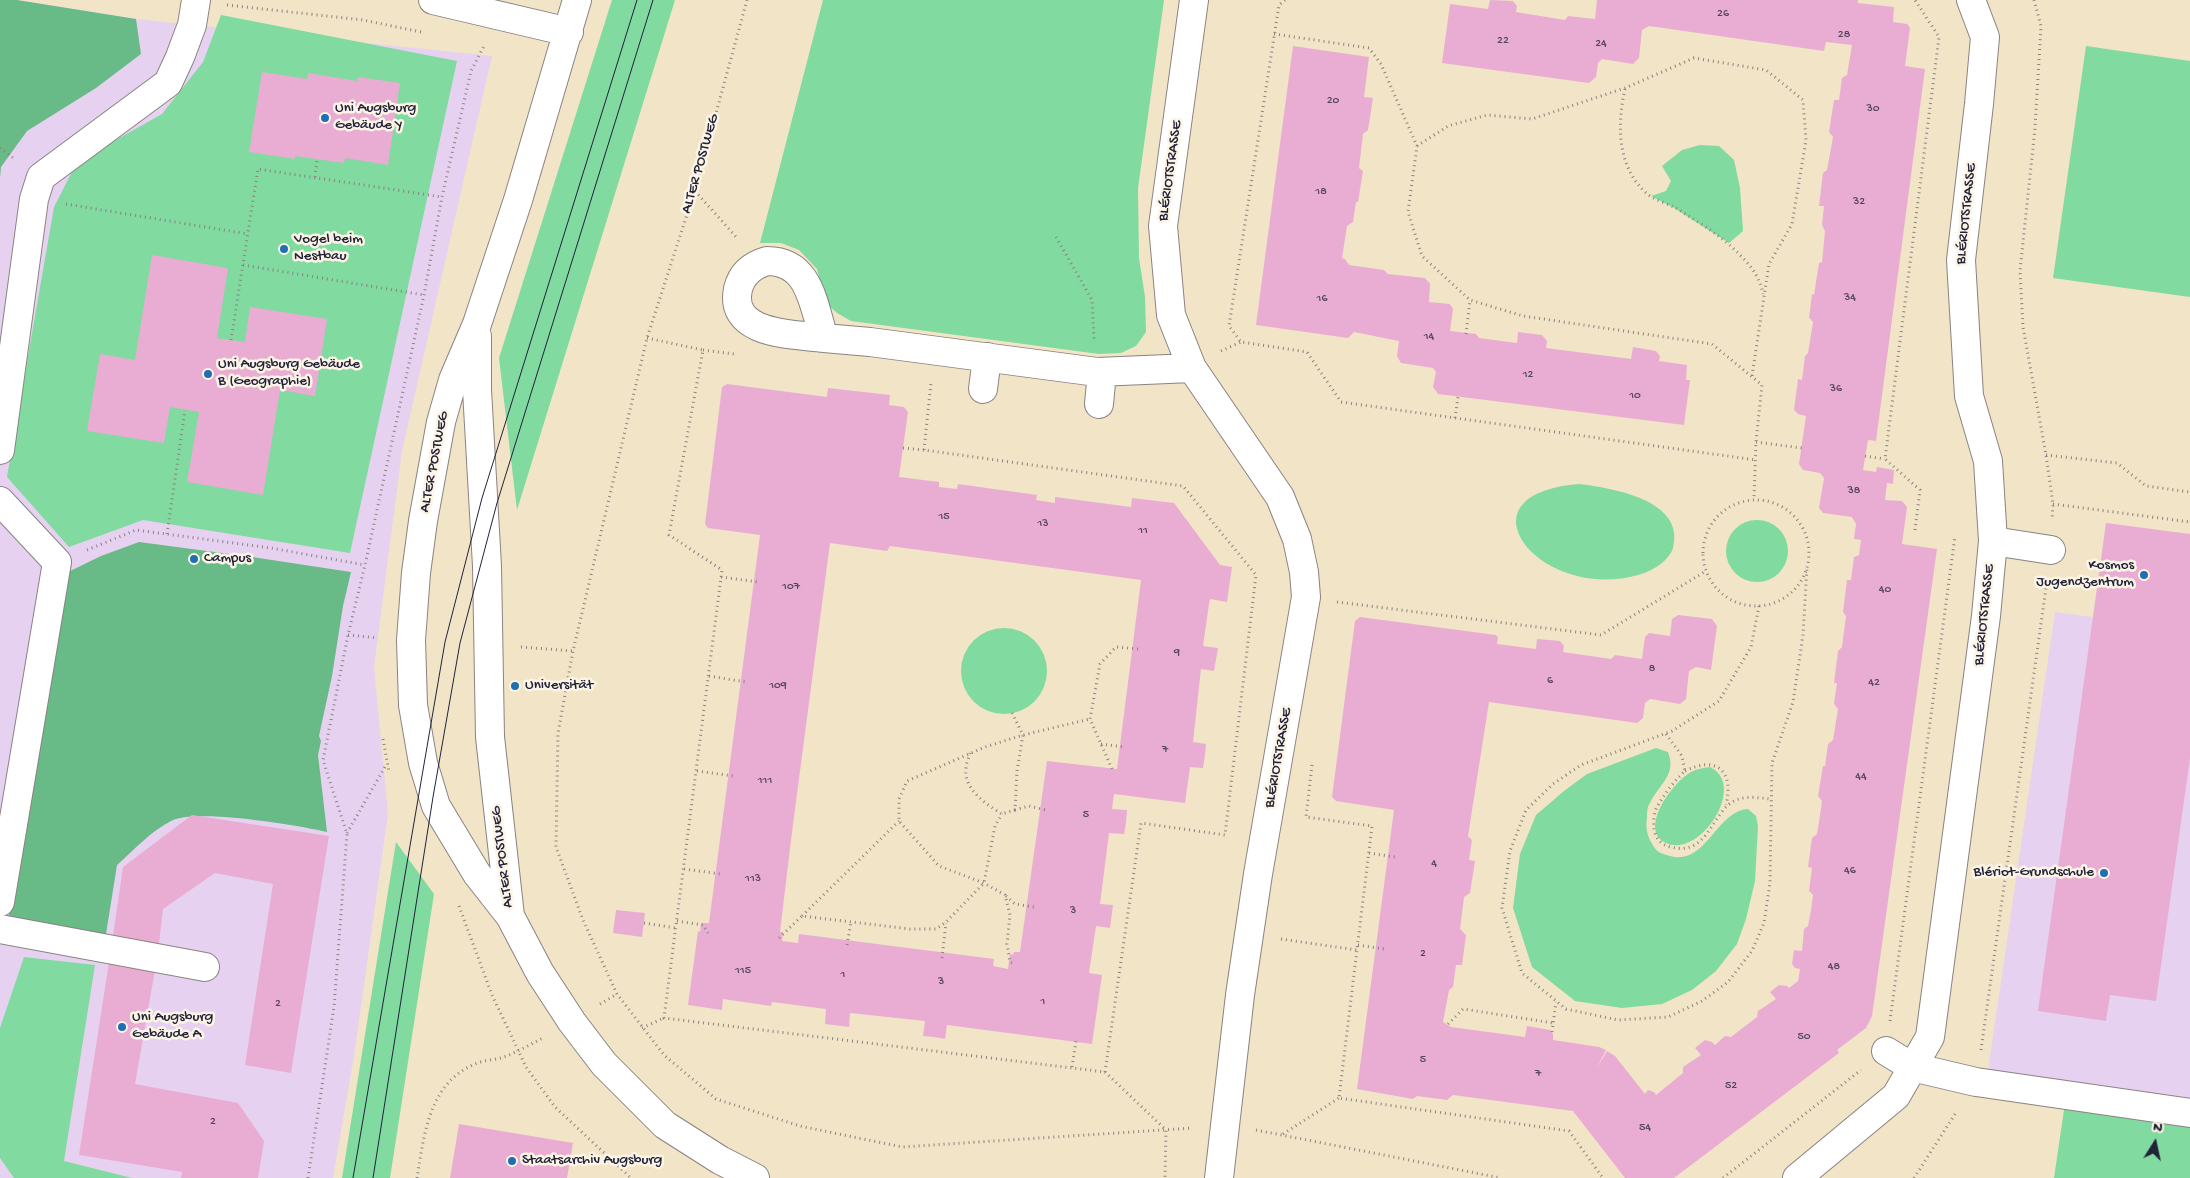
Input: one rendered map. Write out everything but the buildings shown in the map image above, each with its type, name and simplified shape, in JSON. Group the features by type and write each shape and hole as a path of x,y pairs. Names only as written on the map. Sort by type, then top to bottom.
{"street":[{"path":"433,0 500,14 569,32"},
{"name":"ALTER POSTWEG","path":"510,916 477,874 436,806 423,763 413,705 412,618 423,521 441,422 453,380 477,324 569,32 577,0"},
{"name":"BLÉRIOTSTRASSE","path":"1194,0 1163,226 1171,315 1192,368 1280,497 1297,539 1304,572 1306,597 1249,935 1220,1178"},
{"name":"BLÉRIOTSTRASSE","path":"1797,1178 1896,1096 1930,1037 1986,616 1993,541 1988,461 1969,396 1960,260 1985,37 1970,0"},
{"path":"0,450 34,199 41,177 168,83 180,57 195,9"},
{"path":"824,338 805,280 798,270 789,264 767,260 757,264 741,280 738,290 738,301 742,313 760,329 772,332 824,338 935,350 1099,372 1192,368"},
{"name":"ALTER POSTWEG","path":"477,324 476,390 487,566 490,737 510,916"},
{"path":"982,388 987,357"},
{"path":"1099,372 1099,404"},
{"path":"0,501 57,562 0,902"},
{"path":"1993,541 2051,550"},
{"path":"510,916 540,973 572,1022 604,1064 664,1125 720,1160 755,1178"},
{"path":"0,929 205,967"},
{"path":"1886,1051 1912,1068 1976,1082 2190,1113"}],"path":[{"name":"ALTER POSTWEG","path":"747,0 695,190 647,338 573,651 558,733 556,847 583,920 617,994 664,1055 716,1100 800,1126 902,1147 1225,1125 1501,1178"},
{"path":"1285,0 1279,5 1274,34 1229,326 1241,342 1307,352 1341,402 1756,460"},
{"path":"1885,459 1939,38 1915,0"},
{"path":"195,9 363,20 428,34"},
{"path":"308,1178 334,1007 347,834 324,760 348,635 424,295 442,197 471,71 500,14"},
{"path":"1274,34 1369,48 1381,64 1417,146 1408,212 1422,256 1470,300 1523,316 1712,344 1762,385 1756,442 1754,499"},
{"path":"475,44 484,46"},
{"path":"1417,146 1448,126 1486,115 1532,119 1625,88 1694,58 1766,70 1803,100 1806,140 1792,224 1768,264 1752,376"},
{"path":"1625,88 1619,114 1621,144 1627,168 1646,193 1674,208 1729,243 1754,269 1764,296"},
{"path":"315,177 318,159"},
{"path":"232,340 258,169 442,197"},
{"path":"695,190 750,252 757,264"},
{"path":"34,199 248,234"},
{"path":"1056,237 1092,300 1099,372"},
{"path":"244,266 424,295"},
{"path":"1466,334 1470,300"},
{"path":"647,338 703,350 669,535 722,570 664,1018"},
{"path":"924,450 935,350"},
{"path":"1221,351 1226,359"},
{"path":"1455,418 1458,397"},
{"path":"167,534 185,410"},
{"path":"1756,442 1802,448"},
{"path":"903,448 1183,486 1256,575 1224,835 1141,823 1105,1072"},
{"path":"974,451 974,457"},
{"path":"2046,454 2117,463 2146,486 2190,492"},
{"path":"1865,456 1885,459 1920,490 1915,530"},
{"path":"1090,473 1091,467"},
{"path":"1759,606 1751,647 1719,701 1666,734 1581,765 1553,784 1526,810 1510,851 1502,908 1522,973 1566,1009 1618,1020 1668,1017 1702,1001 1728,982 1752,951 1764,923 1770,883 1772,763 1794,692 1803,635 1809,551 1806,535 1798,520 1786,508 1771,502 1754,499 1738,502 1723,511 1712,523 1705,538 1703,555 1706,571 1714,586 1727,597 1742,604 1759,606 1775,603 1789,594 1800,582 1807,567"},
{"path":"2052,504 2190,522"},
{"path":"57,562 136,530 271,548 365,565"},
{"path":"1723,1178 1886,1051 1955,536"},
{"path":"1306,597 1601,635 1706,571"},
{"path":"721,577 758,582"},
{"path":"348,635 386,639"},
{"path":"1112,768 1090,719 1100,664 1116,647 1138,649"},
{"path":"709,676 746,682"},
{"path":"1012,713 1023,735 1018,763 1015,810"},
{"path":"1034,907 1015,904 1005,895 984,883 939,866 899,821 899,799 906,781 970,752 1023,735 1090,719"},
{"path":"1666,734 1682,756 1685,770"},
{"path":"1101,744 1124,747"},
{"path":"970,752 965,770 967,782 973,791 1002,814"},
{"path":"1313,760 1306,817 1372,826 1339,1098"},
{"path":"1711,764 1718,766 1727,780 1729,793 1726,806 1706,836 1693,845 1678,849 1664,845 1656,837 1654,827 1655,810 1665,793 1685,770 1697,765 1711,764"},
{"path":"347,834 387,765"},
{"path":"697,771 733,776"},
{"path":"1726,806 1736,800 1748,797 1771,799"},
{"path":"802,916 910,929 936,929 946,922 984,883 995,826 1002,814 1028,806 1046,810"},
{"path":"779,938 899,821"},
{"path":"1369,853 1396,857"},
{"path":"684,869 721,874"},
{"path":"1005,895 1010,915 1007,944 1010,962 1012,963"},
{"path":"677,921 703,926 708,933"},
{"path":"847,946 851,922"},
{"path":"942,958 946,922"},
{"path":"644,924 676,928"},
{"path":"1249,935 1357,950"},
{"path":"1358,945 1384,949"},
{"path":"417,1178 426,1124 440,1094 455,1076 475,1064 518,1051 572,1022 617,994"},
{"path":"1552,1032 1557,1002"},
{"path":"1448,1024 1464,1009 1553,1023"},
{"path":"642,1028 664,1018 1105,1072 1166,1130 1165,1178"},
{"path":"1072,1067 1076,1041"},
{"path":"1282,1135 1339,1098 1569,1131 1603,1178"}],"shaded area":[{"name":"Campus","path":"0,0 17,0 136,19 492,56 402,451 374,667 388,814 354,1056 333,1178 0,1178"},
{"name":"Blériot-Grundschule","path":"2055,612 2160,626 2190,656 2190,1118 1985,1091"}],"green space":[{"path":"0,0 17,0 136,19 141,54 96,88 27,131 1,167 0,178"},
{"path":"612,0 675,0 517,510 499,358"},
{"path":"823,0 1164,0 1138,188 1139,258 1145,297 1146,332 1136,346 1121,353 1099,354 851,321 837,313 826,303 817,269 799,250 781,243 760,243"},
{"path":"221,15 457,61 350,553 143,520 69,547 7,477 54,207 77,162 162,114 203,62"},
{"path":"2086,46 2190,61 2190,297 2053,278"},
{"path":"1700,145 1719,146 1734,160 1740,188 1743,231 1729,243 1674,208 1651,196 1666,191 1671,181 1662,166 1682,150"},
{"path":"1579,484 1627,493 1643,499 1658,508 1668,518 1674,532 1673,548 1668,557 1654,569 1643,574 1602,580 1570,574 1543,561 1524,544 1516,525 1521,506 1541,492"},
{"path":"1757,520 1774,525 1779,529 1783,534 1788,551 1783,568 1779,573 1774,577 1757,582 1740,577 1735,573 1731,568 1726,551 1731,534 1735,529 1740,525"},
{"path":"139,542 351,572 319,736 321,741 318,755 327,832 247,819 201,816 183,817 171,821 157,830 117,865 106,934 89,935 8,920 66,573 101,556"},
{"path":"1004,628 1020,631 1028,635 1040,647 1044,655 1047,671 1044,687 1040,695 1028,707 1020,711 1004,714 988,711 980,707 968,695 964,687 961,671 964,655 968,647 980,635 988,631"},
{"path":"1656,748 1668,752 1670,760 1669,773 1647,810 1646,826 1648,833 1652,844 1659,852 1670,856 1682,857 1693,853 1727,819 1737,812 1748,809 1756,816 1758,826 1755,881 1746,919 1737,944 1716,971 1692,990 1662,1004 1622,1008 1575,1001 1532,967 1513,908 1520,854 1536,815 1564,791 1587,774"},
{"path":"1710,767 1720,776 1724,789 1722,803 1715,818 1705,831 1693,840 1679,845 1666,843 1658,836 1655,827 1661,806 1684,777 1696,770"},
{"path":"396,842 434,894 390,1178 342,1178"},
{"path":"24,957 95,965 64,1161 132,1178 14,1178 0,1158 0,1028"},
{"path":"2065,1103 2190,1118 2190,1178 2054,1178"}],"tram line":[{"path":"353,1178 445,642 482,498 637,0"},
{"path":"373,1178 433,797 460,643 497,503 653,0"}],"place":[{"name":"Uni Augsburg Gebäude Y","path":"325,118"},
{"name":"Vogel beim Nestbau","path":"284,249"},
{"name":"Uni Augsburg Gebäude B (Geographie)","path":"208,374"},
{"name":"Campus","path":"194,559"},
{"name":"Kosmos Jugendzentrum","path":"2144,575"},
{"name":"Universität","path":"515,686"},
{"name":"Blériot-Grundschule","path":"2104,873"},
{"name":"Uni Augsburg Gebäude A","path":"122,1027"},
{"name":"Staatsarchiv Augsburg","path":"512,1161"}]}
